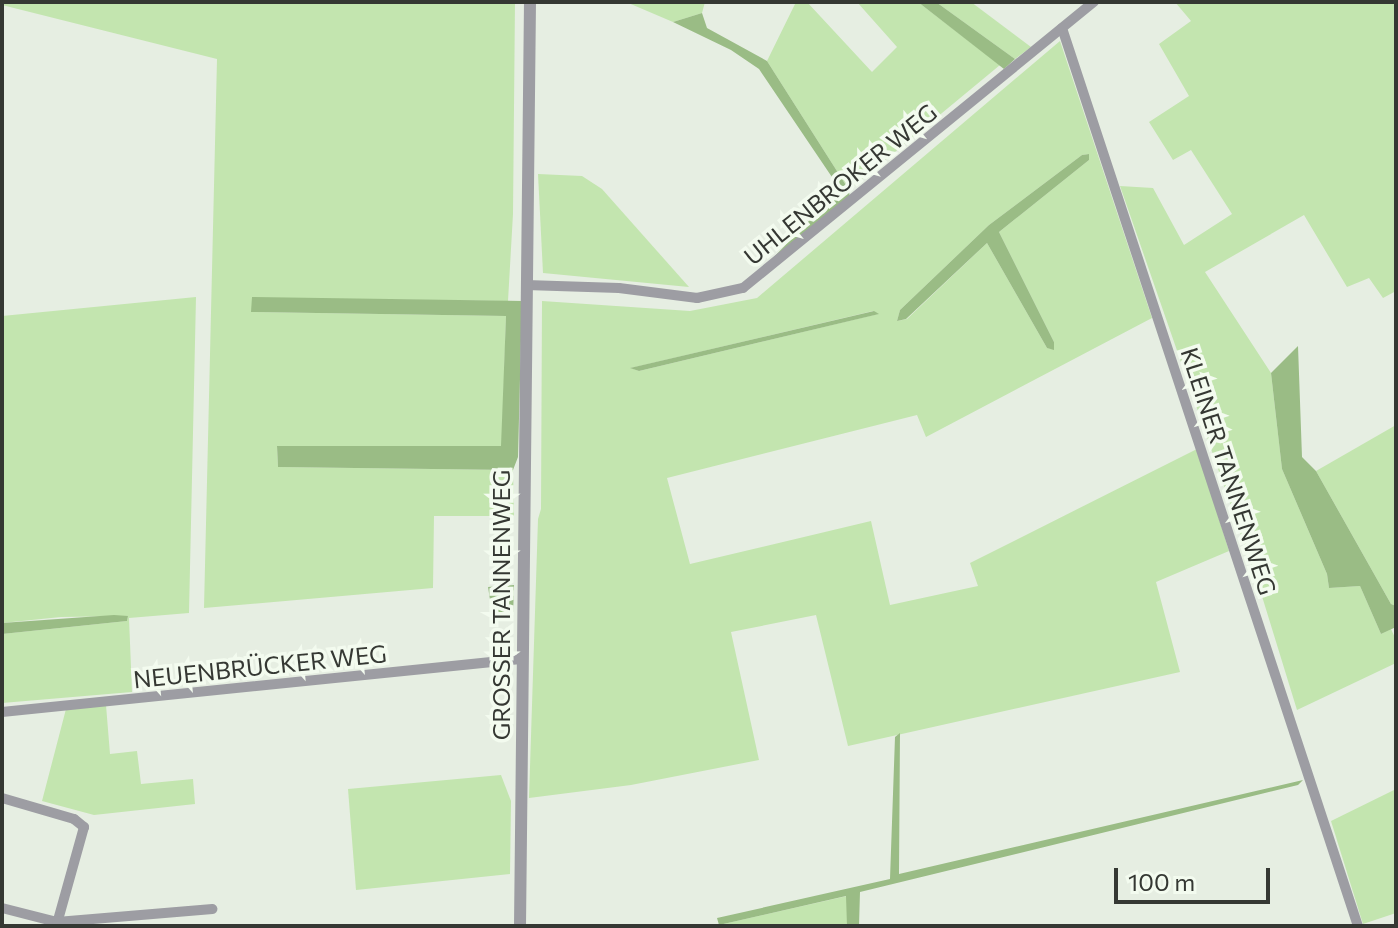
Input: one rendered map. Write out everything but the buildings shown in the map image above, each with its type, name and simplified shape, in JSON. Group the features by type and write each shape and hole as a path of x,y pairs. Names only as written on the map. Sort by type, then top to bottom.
{"street":[{"name":"GROSSER TANNENWEG","path":"520,926 530,2"},
{"name":"UHLENBROKER WEG","path":"526,285 619,288 697,298 743,288 1094,2"},
{"name":"KLEINER TANNENWEG","path":"1062,28 1358,926"},
{"name":"NEUENBRÜCKER WEG","path":"2,712 521,659"},
{"path":"2,798 74,819 84,827 57,924"},
{"path":"2,908 57,924 212,909"}],"green space":[{"path":"2,2 515,2 513,214 508,301 252,298 252,312 506,316 502,446 277,447 278,467 513,470 514,516 434,516 433,588 204,608 217,59 2,5"},
{"path":"626,2 705,2 702,13 673,22"},
{"path":"796,2 807,2 872,72 897,47 857,2 918,2 1000,65 849,190 767,61"},
{"path":"918,2 936,2 1015,59 1004,69"},
{"path":"936,2 971,2 1031,47 1015,59"},
{"path":"1175,2 1396,2 1396,291 1383,298 1369,278 1347,287 1304,215 1205,272 1271,373 1282,469 1327,574 1329,588 1360,586 1381,634 1391,629 1396,640 1396,663 1297,710 1261,593 1120,186 1153,188 1184,245 1232,214 1191,150 1173,160 1149,122 1189,96 1159,44 1191,21"},
{"path":"702,13 707,28 767,61 849,190 850,201 771,260 840,189 759,69 731,50 673,22"},
{"path":"1060,41 1152,318 926,437 917,415 667,478 690,564 871,521 890,605 978,586 970,563 1197,449 1229,551 1156,582 1180,672 848,746 816,615 731,632 759,760 631,785 529,798 538,519 541,509 542,301 690,311 757,298","holes":["1089,154 1089,160 999,232 1054,342 1054,349 1047,348 987,243 907,319 897,321 900,310 989,225 1082,155","873,311 878,314 639,371 631,368"]},
{"path":"1089,154 1089,160 999,232 1054,342 1054,350 1047,348 987,243 906,319 897,321 900,310 989,225 1082,155"},
{"path":"538,174 582,176 602,189 689,287 543,273"},
{"path":"196,297 189,613 129,618 132,692 2,703 2,634 127,621 128,616 61,617 2,623 2,316"},
{"path":"252,297 522,301 518,457 513,470 278,467 277,446 501,446 506,316 251,312"},
{"path":"874,311 879,314 639,371 630,368"},
{"path":"1298,346 1302,457 1316,471 1391,604 1396,606 1396,627 1381,634 1360,586 1329,588 1327,574 1282,469 1271,373"},
{"path":"1396,425 1396,606 1391,604 1316,471"},
{"path":"514,585 513,618 493,619 488,587"},
{"path":"128,616 127,621 2,634 2,623"},
{"path":"106,705 110,754 137,751 141,784 193,779 195,804 94,815 42,801 66,709"},
{"path":"900,733 899,874 1303,780 1298,785 860,892 859,926 847,926 846,896 719,925 717,918 890,879 895,737"},
{"path":"501,775 511,801 510,874 356,890 348,789"},
{"path":"1396,789 1396,913 1363,924 1331,821"},
{"path":"847,896 847,926 719,925"}]}
